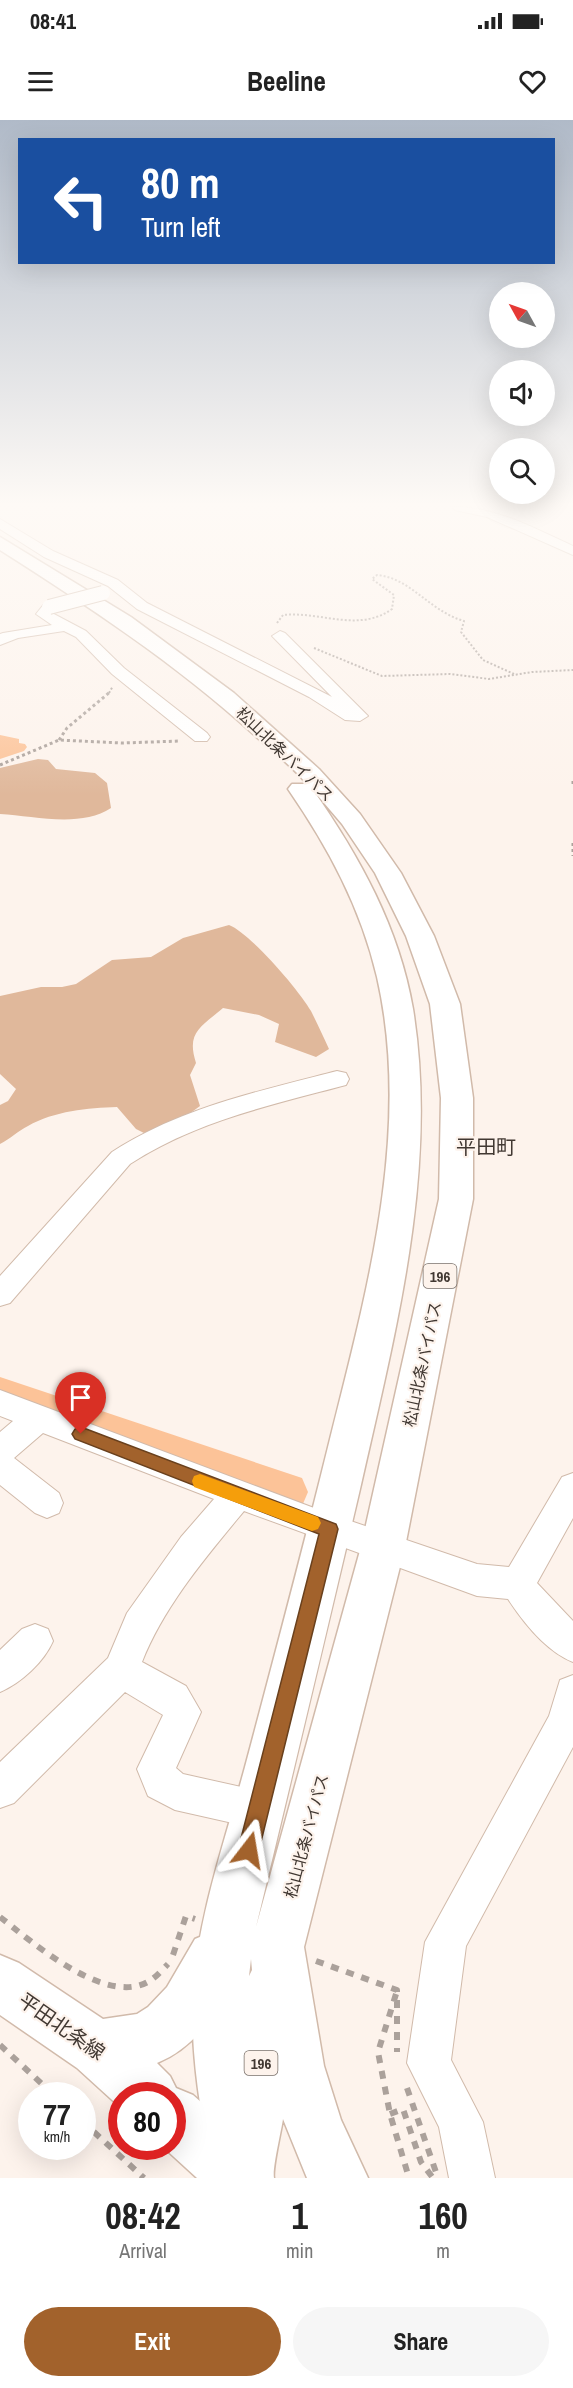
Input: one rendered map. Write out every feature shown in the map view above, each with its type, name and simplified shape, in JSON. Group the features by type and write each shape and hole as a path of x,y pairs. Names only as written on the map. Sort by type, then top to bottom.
{"main road":[{"name":"松山北条バイパス","path":"83,603 257,742 294,781 324,823 357,877 383,942 398,1010 406,1099 399,1198 371,1354 259,1809 253,1939 284,2013 300,2090 319,2141 338,2178"},
{"name":"松山北条バイパス","path":"93,603 174,658 234,705 311,774 351,819 388,873 420,936 445,1004 457,1098 456,1199 383,1547 253,1939"},
{"path":"97,2048 142,2041 170,2028 193,1998 253,1939"},
{"name":"196","path":"244,2178 253,1939"},
{"name":"平田北条線","path":"0,1982 97,2048 135,2082"},
{"path":"186,2128 244,2178"}],"street":[{"path":"64,603 49,607 43,614 67,625 201,737"},
{"path":"140,603 351,716 360,716 280,636"},
{"path":"0,640 17,632 43,633 67,625"},
{"path":"0,1294 121,1158 143,1141 185,1124 337,1079"},
{"path":"0,1403 329,1529 477,1580 518,1584"},
{"path":"0,1451 38,1418"},
{"path":"0,1466 47,1503"},
{"path":"518,1584 573,1487"},
{"path":"0,1789 121,1670 139,1625 193,1548 238,1495"},
{"path":"518,1584 530,1603 573,1645"},
{"path":"0,1674 35,1641"},
{"path":"121,1670 173,1700 183,1712 178,1725 162,1750 156,1769 162,1782 175,1791 259,1809"},
{"path":"471,2178 460,2122 429,2063 446,1942 566,1722 572,1702"}],"path":[{"path":"392,603 390,611 364,621 289,614 283,615 272,628 280,636 382,676 450,674 489,679 514,674 573,670"},
{"path":"430,603 443,615 464,621 461,632 488,664 506,668 514,674"},
{"path":"0,765 38,752 59,740 65,729 110,696 116,683 128,678"},
{"path":"59,740 122,743 192,740 201,737"},
{"path":"573,781 573,786"},
{"path":"572,853 573,843"},
{"path":"397,1990 378,2052 390,2114 409,2178"},
{"path":"0,2045 40,2082"},
{"path":"390,2114 404,2109 421,2162 433,2178"},
{"path":"96,2134 144,2178"}],"shaded area":[{"path":"0,735 19,739 19,743 27,747 24,751 0,759"},
{"path":"38,759 48,760 56,769 95,773 107,783 111,808 86,818 72,819 0,814 0,768"},
{"path":"229,925 261,950 296,990 311,1011 329,1049 316,1057 275,1042 279,1024 259,1015 223,1008 202,1026 194,1037 193,1053 196,1063 190,1075 200,1106 185,1117 144,1133 136,1129 117,1107 83,1109 38,1121 0,1144 0,1105 8,1101 16,1089 0,1074 0,996 41,987 76,984 112,960 151,957 183,938"}],"waterway":[{"path":"0,1394 286,1492"}],"slow traffic":[{"path":"200,1481 312,1523"}],"district":[{"name":"平田町","path":"486,1146"}],"route":[{"path":"81,1434 329,1529 249,1850"}]}
